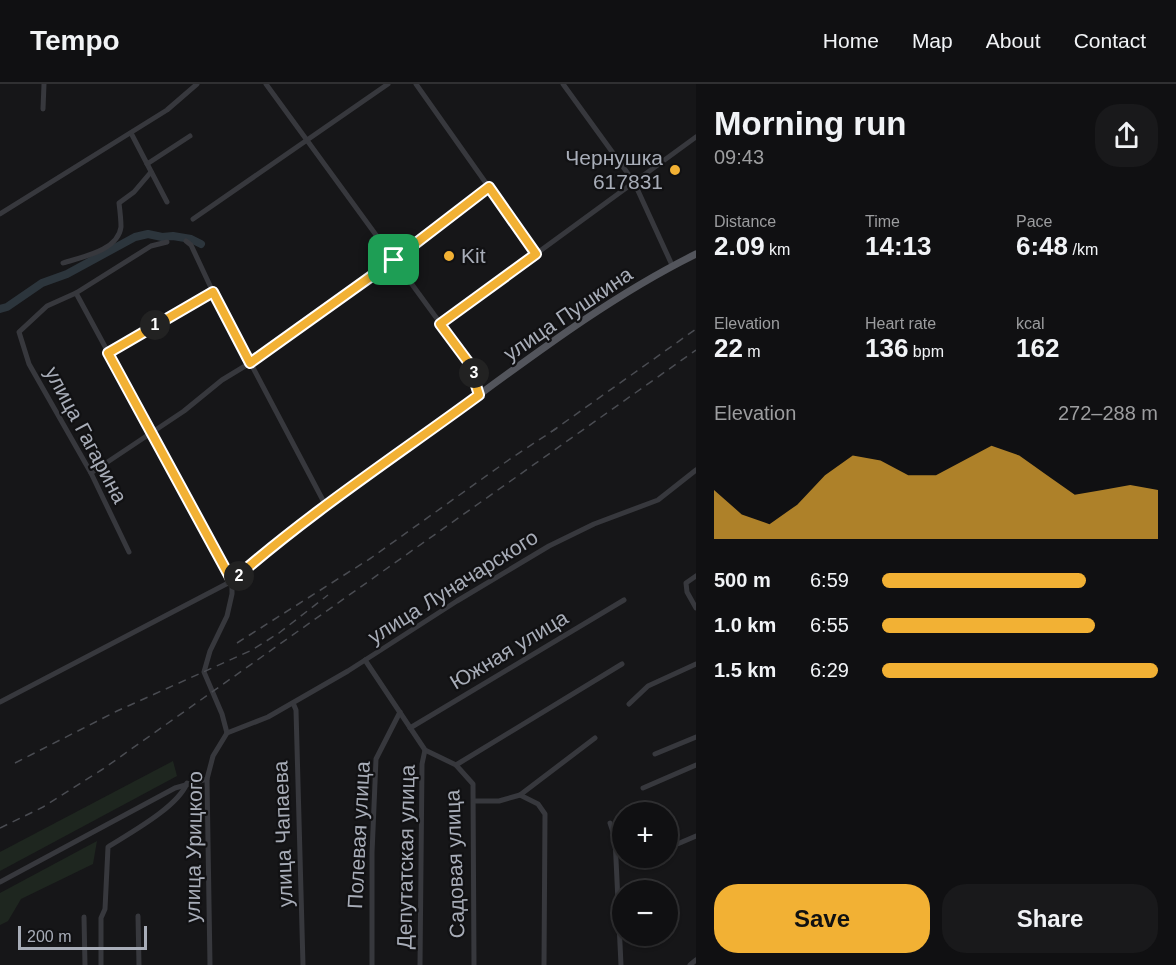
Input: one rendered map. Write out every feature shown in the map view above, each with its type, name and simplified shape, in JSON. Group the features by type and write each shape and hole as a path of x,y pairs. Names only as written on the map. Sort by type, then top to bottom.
{"main road":[{"name":"улица Пушкина","path":"232,581 326,506 596,312 636,286 696,254"}],"street":[{"path":"43,110 44,84"},
{"path":"1,211 167,110 197,84"},
{"path":"266,84 469,363 479,395"},
{"path":"193,219 388,84"},
{"path":"416,84 536,254"},
{"path":"563,84 634,182 672,266"},
{"path":"131,133 167,202"},
{"path":"147,164 190,136"},
{"path":"440,324 696,137"},
{"path":"63,263 101,250 114,241 121,229 119,203 134,192 151,172"},
{"path":"91,473 152,434 222,380 250,363 394,260 489,187"},
{"path":"186,241 191,245 213,292 326,506"},
{"path":"167,242 145,250 76,293 232,581 232,594 227,616 210,651 204,672 222,714 227,733"},
{"path":"108,353 213,292"},
{"name":"улица Гагарина","path":"76,293 47,306 19,332 29,364 91,473 129,552"},
{"name":"улица Луначарского","path":"227,733 268,717 293,703 549,546 594,524 658,500 696,470"},
{"path":"696,576 686,583 687,592 696,608"},
{"path":"0,702 232,581"},
{"name":"Южная улица","path":"410,728 624,600"},
{"path":"365,660 425,750"},
{"path":"456,765 622,664"},
{"path":"629,704 648,686 696,664"},
{"name":"улица Чапаева","path":"293,703 296,710 303,965"},
{"name":"Полевая улица","path":"372,965 372,853 376,759 400,712"},
{"name":"улица Урицкого","path":"210,965 207,779 213,756 227,733"},
{"path":"655,754 696,737"},
{"path":"474,801 499,801 520,795 595,738"},
{"name":"Садовая улица","path":"425,750 456,765 472,784 474,801 474,965"},
{"name":"Депутатская улица","path":"420,965 425,750"},
{"path":"643,788 696,765"},
{"path":"0,882 187,783 207,779"},
{"path":"101,965 100,918 105,909 108,847 145,824 179,797 187,783"},
{"path":"520,795 538,804 545,814 544,965"},
{"path":"610,823 615,838 621,965"},
{"path":"678,844 696,836"},
{"path":"138,916 139,965"},
{"path":"84,917 85,965"},
{"path":"691,965 696,960"}],"shaded area":[{"path":"173,761 177,776 0,871 0,852"},
{"path":"97,841 93,864 21,899 8,921 0,925 0,893"}],"waterway":[{"path":"0,309 7,307 42,283 67,274 135,237 148,234 162,237 173,236 191,239 201,244"}],"railway":[{"path":"551,432 696,329"},
{"path":"0,828 43,807 103,769 696,350"},
{"path":"237,643 371,558 557,428"},
{"path":"15,763 117,711 252,650 279,633 328,595"}],"place":[{"name":"Чернушка 617831","path":"675,170"},
{"name":"Kit","path":"449,256"}],"route":[{"path":"489,187 536,254 440,324 469,363 479,395 326,506 232,581 108,353 213,292 250,363 394,260 489,187"}]}
